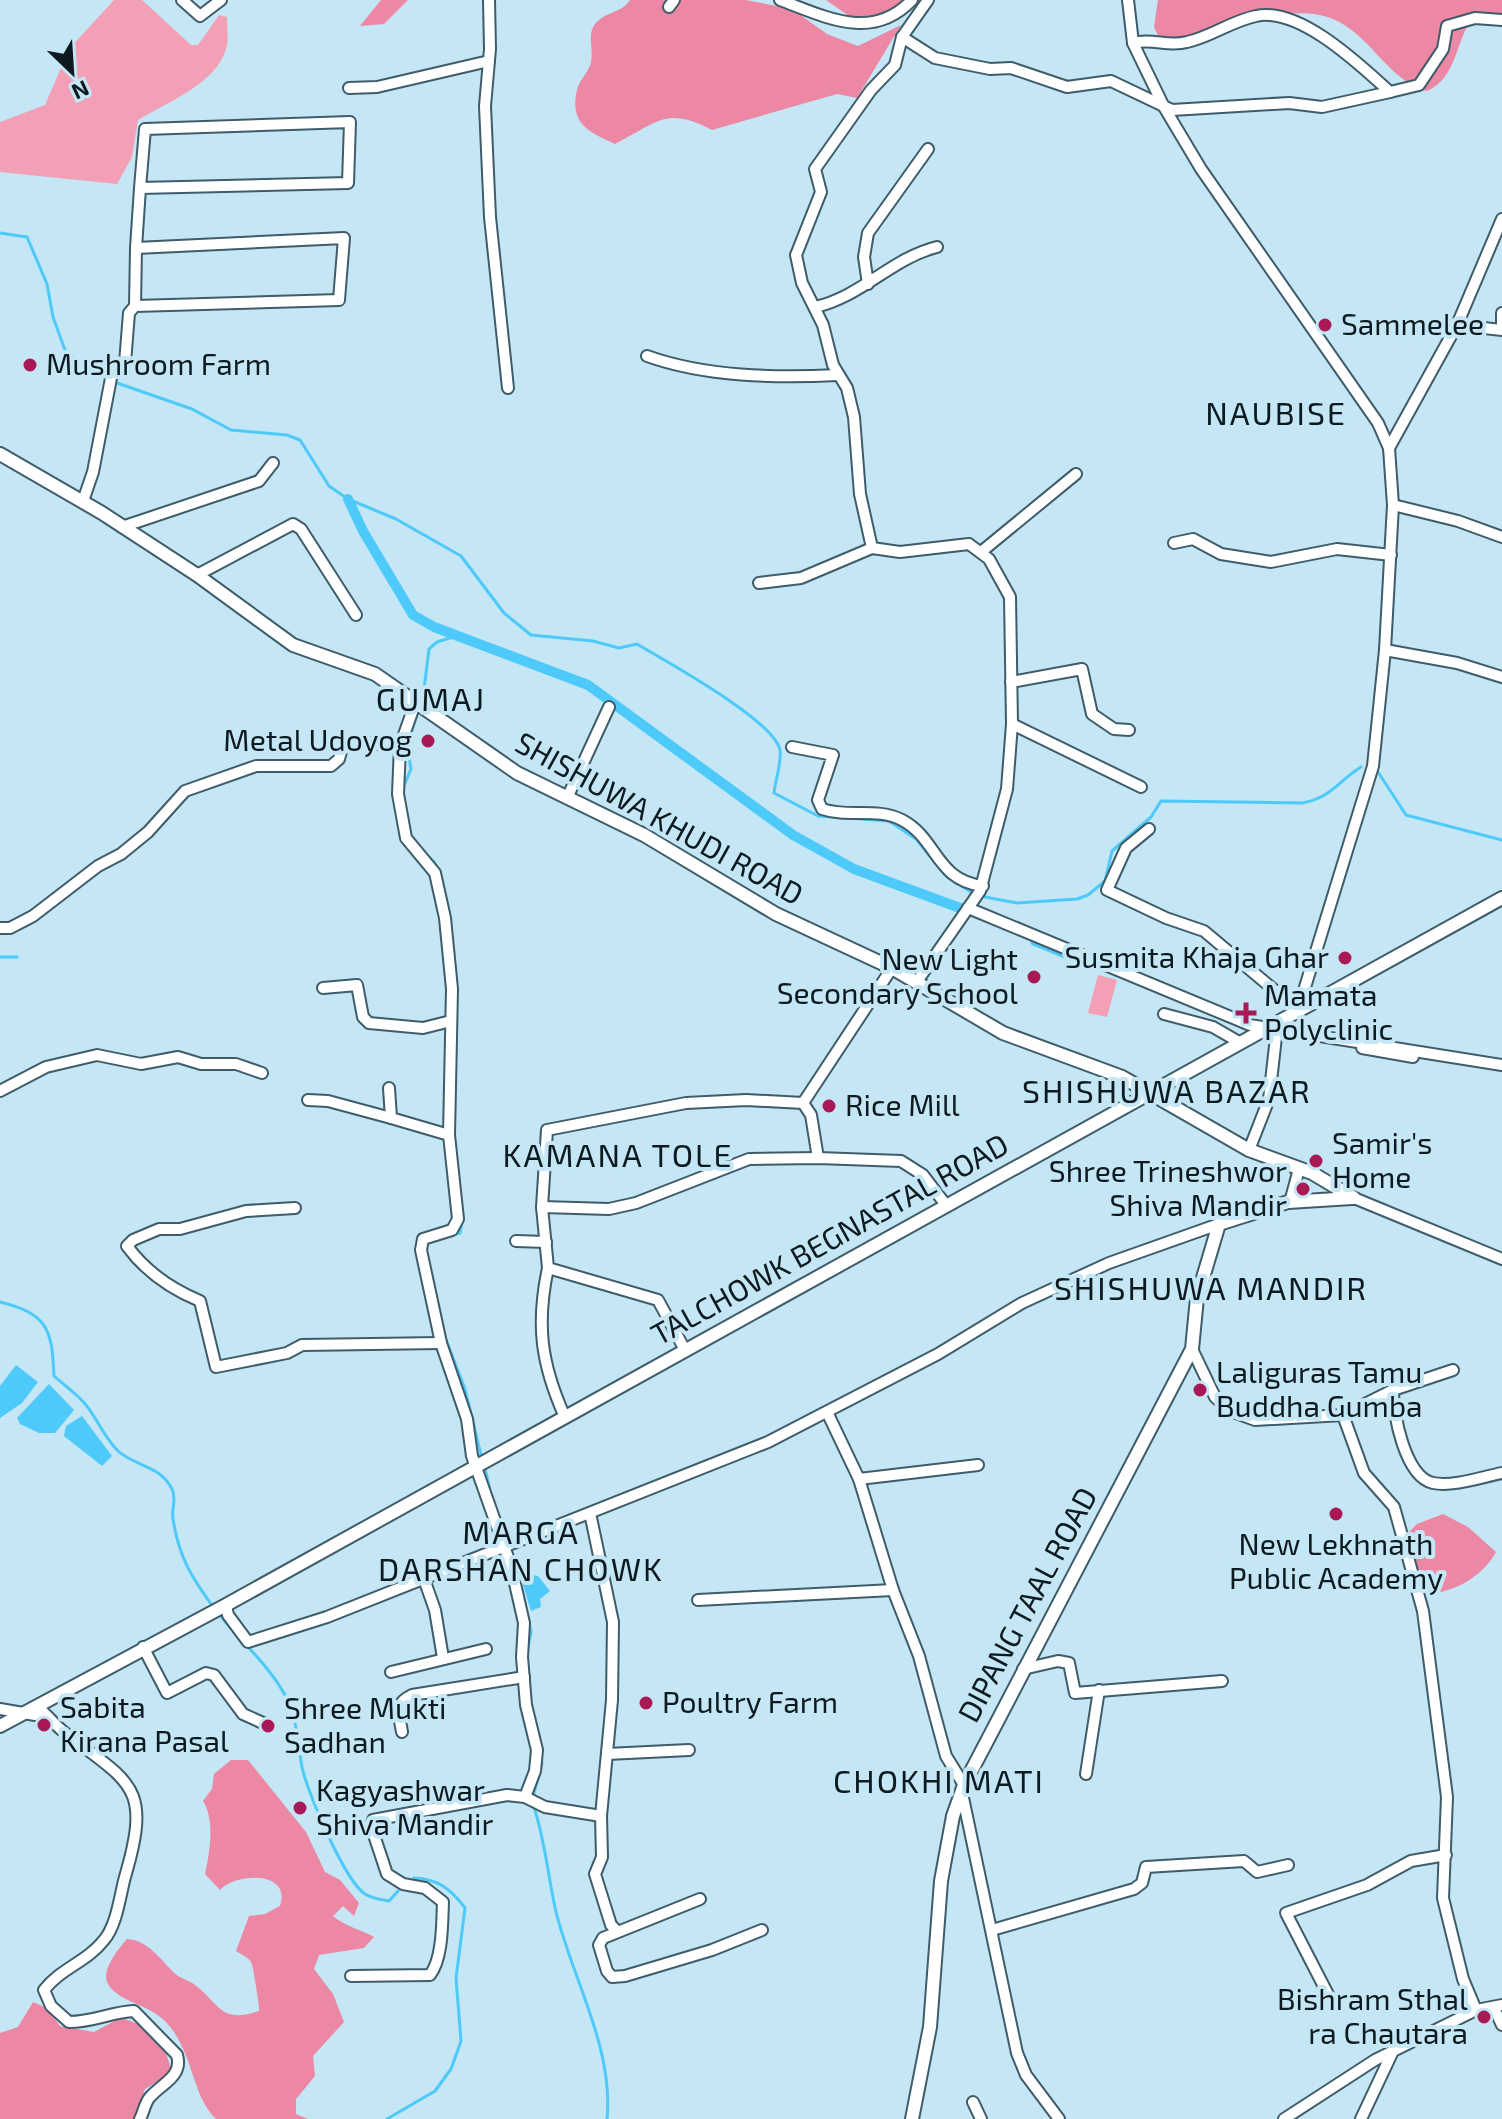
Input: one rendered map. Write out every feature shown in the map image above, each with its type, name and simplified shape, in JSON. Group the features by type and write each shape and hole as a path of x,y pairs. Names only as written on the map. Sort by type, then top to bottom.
{"main road":[{"name":"SHISHUWA KHUDI ROAD","path":"0,454 83,501 197,575 293,645 375,674 517,773 644,835 776,914 892,968 1003,1033 1122,1077 1249,1150 1299,1169 1354,1198"},
{"name":"TALCHOWK BEGNASTAL ROAD","path":"143,1647 226,1605 1502,898"},
{"path":"1219,1224 1290,1202 1354,1198"},
{"name":"DIPANG TAAL ROAD","path":"912,2119 930,2027 941,1881 953,1816 963,1789 1023,1669 1192,1349 1197,1298 1219,1224"},
{"path":"0,1726 143,1647"}],"street":[{"path":"182,0 200,16 221,0"},
{"path":"489,0 485,106 490,217 508,388"},
{"path":"780,0 843,24 888,20 912,0"},
{"path":"872,548 860,494 854,417 847,388 838,375 815,307 802,283 796,255 821,192 815,169 871,90 895,65 902,37 928,0"},
{"path":"1128,0 1133,43 1164,107 1227,208 1378,423 1389,448 1393,505 1385,650 1373,766 1298,1010 1204,931 1166,918 1107,890 1126,848 1149,829"},
{"path":"1133,43 1147,39 1165,45 1188,42 1258,15 1285,17 1362,65 1390,92"},
{"path":"902,37 935,58 990,69 1011,68 1067,87 1111,81 1164,107 1178,110 1223,104 1289,103 1322,107 1419,85 1443,49 1447,26 1475,18 1502,20"},
{"path":"349,88 377,87 489,61"},
{"path":"83,501 93,472 112,373 125,363 129,313 135,306 136,248 140,188 145,129 350,122 348,183 140,188"},
{"path":"868,284 864,257 868,233 928,149"},
{"path":"1389,448 1457,325 1502,219"},
{"path":"135,306 339,300 344,238 136,248"},
{"path":"815,307 832,303 868,284 914,253 937,247"},
{"path":"1457,325 1502,327 1502,313"},
{"path":"647,356 681,368 776,376 838,375"},
{"path":"122,527 259,481 273,463"},
{"path":"981,552 1076,474"},
{"path":"1393,505 1458,521 1502,537"},
{"path":"197,575 293,524 301,529 356,615"},
{"path":"1174,543 1193,539 1221,554 1271,562 1337,549 1391,555"},
{"path":"759,583 801,578 872,548 900,552 964,543 981,552 996,569 1010,597 1012,724 1007,789 983,886 916,983"},
{"path":"1385,650 1502,677"},
{"path":"1011,682 1082,669 1092,714 1114,729 1129,730"},
{"path":"416,701 400,746 398,794 403,829 412,848 435,873 445,918 451,1021 449,1135 458,1223 452,1230 427,1236 420,1244 441,1343 467,1419 489,1512 508,1544 526,1631 522,1657 526,1705 537,1750 530,1800"},
{"path":"568,796 609,707"},
{"path":"1012,724 1141,787"},
{"path":"0,928 10,928 33,916 98,866 121,854 148,832 185,791 256,766 331,766 339,759 344,741 400,746"},
{"path":"792,747 833,755 818,800 822,809 880,814 904,821 927,842 954,877 983,886"},
{"path":"968,908 1276,1037 1502,1072"},
{"path":"803,1103 892,968"},
{"path":"323,988 357,985 363,1017 369,1023 423,1028 451,1021"},
{"path":"1164,1014 1213,1027 1239,1042"},
{"path":"1261,1030 1502,1065"},
{"path":"1249,1150 1269,1099 1276,1037"},
{"path":"0,1091 46,1067 97,1055 141,1064 178,1057 201,1064 236,1064 262,1073"},
{"path":"389,1088 391,1118"},
{"path":"308,1100 328,1101 449,1135"},
{"path":"564,1415 546,1361 539,1319 548,1268 542,1207 547,1130 686,1103 746,1100 803,1103"},
{"path":"803,1103 811,1115 818,1158"},
{"path":"542,1207 609,1209 636,1203 749,1159 818,1158 901,1161 923,1175 946,1205"},
{"path":"1290,1202 1299,1169"},
{"path":"1354,1198 1502,1259"},
{"path":"295,1208 246,1211 180,1229 159,1229 133,1240 127,1246 164,1283 200,1301 216,1367 287,1353 302,1345 441,1343"},
{"path":"226,1605 228,1615 248,1642 327,1617 768,1442 938,1354 1022,1303 1109,1263 1219,1224"},
{"path":"516,1241 546,1242"},
{"path":"548,1268 658,1300 685,1350"},
{"path":"1192,1349 1215,1397 1230,1411 1255,1420 1343,1415 1393,1390 1453,1370"},
{"path":"1393,1390 1393,1409 1406,1453 1425,1481 1437,1484 1502,1473"},
{"path":"827,1412 859,1479 893,1590 919,1656 946,1756 963,1789 1017,2053 1026,2075 1059,2119"},
{"path":"1343,1415 1364,1473 1394,1507 1423,1611 1447,1797 1443,1898 1463,1979 1476,2010"},
{"path":"859,1479 978,1465"},
{"path":"590,1513 613,1622 601,1816 602,1857 595,1874 611,1925 616,1930"},
{"path":"424,1579 435,1610 443,1658"},
{"path":"698,1600 893,1590"},
{"path":"143,1647 167,1693 206,1673 214,1675 243,1714 263,1723"},
{"path":"391,1672 486,1649"},
{"path":"1023,1669 1058,1661 1069,1663 1074,1671 1075,1693 1222,1681"},
{"path":"402,1732 397,1707 401,1700 412,1695 524,1677"},
{"path":"1086,1774 1099,1690"},
{"path":"0,1709 35,1715 42,1711 62,1731 117,1770 130,1789 138,1814 136,1839 108,1936 90,1957 55,1975 44,1990 51,2006 69,2022 94,2022 118,2012 134,2011 177,2055 180,2064 176,2074 148,2097 140,2119"},
{"path":"607,1754 689,1750"},
{"path":"351,1976 430,1975 435,1969 441,1930 443,1902 425,1888 403,1884 387,1874 371,1826 373,1820 482,1797 530,1800 601,1816"},
{"path":"1334,2006 1286,1913 1367,1885 1411,1861 1446,1855"},
{"path":"992,1930 1134,1889 1142,1883 1146,1867 1244,1861 1257,1872 1288,1865"},
{"path":"700,1899 616,1930 603,1938 599,1945 607,1971 612,1977 712,1950 762,1930"},
{"path":"1284,2119 1393,2051 1476,2010 1498,2006 1502,2025"},
{"path":"1361,2119 1393,2051"},
{"path":"973,2102 981,2119"}],"shaded area":[{"path":"114,0 142,0 191,45 198,45 219,15 227,17 227,45 221,61 202,82 138,120 132,157 117,184 0,172 0,122 45,105 69,49"},
{"path":"381,0 408,0 384,24 360,26"},
{"path":"630,0 746,0 792,9 827,34 858,46 901,25 857,98 837,94 712,130 672,118 652,124 615,144 583,125 575,102 578,86 591,62 592,29 603,17"},
{"path":"826,0 903,0 896,11 852,18"},
{"path":"1158,0 1502,0 1502,14 1474,16 1451,67 1427,91 1400,77 1353,31 1324,16 1291,14 1187,42 1160,40 1154,27"},
{"path":"1098,975 1117,980 1107,1017 1088,1013"},
{"path":"1443,1514 1468,1527 1496,1552 1484,1568 1468,1581 1430,1594 1421,1582 1407,1534 1417,1524"},
{"path":"231,1760 248,1760 306,1832 325,1872 340,1880 359,1903 354,1916 343,1906 333,1916 374,1937 364,1948 319,1955 314,1969 333,1994 344,2022 313,2056 315,2076 296,2099 296,2114 308,2119 216,2119 202,2098 182,2046 166,2022 117,1994 107,1982 107,1971 116,1953 127,1939 135,1940 149,1948 178,1976 195,1985 222,2010 236,2015 259,2011 252,1964 236,1951 249,1916 265,1914 280,1906 278,1886 260,1878 249,1878 227,1884 220,1890 205,1874 210,1826 203,1801 212,1789 214,1774"},
{"path":"33,2002 47,2008 60,2026 94,2032 120,2018 139,2025 155,2037 166,2053 171,2073 145,2089 135,2119 0,2119 0,2033 18,2027"}],"water":[{"path":"16,1365 38,1382 22,1403 0,1418 0,1386"},
{"path":"49,1384 74,1410 55,1433 39,1433 20,1424 17,1418"},
{"path":"82,1416 112,1456 102,1466 64,1436 66,1426"},
{"path":"527,1574 538,1576 550,1591 540,1599 541,1607 531,1611 521,1578"}],"waterway":[{"path":"0,233 27,237 47,284 53,317 65,350 97,377"},
{"path":"117,383 192,409 231,430 287,435 300,440 329,486 348,499 396,519 461,556 504,613 531,635 593,641 619,648 637,644 717,692 759,723 773,738 780,750 774,793 818,816 889,821 916,839 947,877 971,892"},
{"path":"348,499 363,531 413,615 434,627 588,685 793,835 854,869 960,908"},
{"path":"423,697 429,649 437,642 456,636"},
{"path":"403,788 411,769 407,746 419,708"},
{"path":"985,897 1017,903 1077,899 1088,895 1105,881 1112,851 1151,817 1161,801 1302,803 1327,793 1361,767"},
{"path":"1378,772 1406,815 1502,840"},
{"path":"416,844 435,863 447,902"},
{"path":"450,921 456,1013"},
{"path":"1035,941 1094,965"},
{"path":"0,957 17,957"},
{"path":"438,1239 460,1233 463,1216"},
{"path":"0,1302 38,1318 49,1335 54,1376 86,1405 118,1451 167,1481 173,1493 173,1519 183,1556 214,1608"},
{"path":"445,1337 465,1389 482,1459"},
{"path":"485,1468 491,1495"},
{"path":"219,1614 285,1695 295,1722 305,1779 347,1872 370,1897 389,1901 398,1891"},
{"path":"527,1653 531,1632 528,1617"},
{"path":"528,1668 530,1700"},
{"path":"533,1797 542,1763 537,1730"},
{"path":"533,1804 563,1938 598,2041 608,2093 607,2119"},
{"path":"387,2119 435,2091 451,2069 461,2041 456,1978 465,1908 443,1886 414,1878"}],"place":[{"name":"Sammelee","path":"1325,325"},
{"name":"Mushroom Farm","path":"30,365"},
{"name":"Metal Udoyog","path":"428,741"},
{"name":"Susmita Khaja Ghar","path":"1345,958"},
{"name":"New Light Secondary School","path":"1034,977"},
{"name":"Mamata Polyclinic","path":"1246,1013"},
{"name":"Rice Mill","path":"829,1106"},
{"name":"Samir's Home","path":"1316,1161"},
{"name":"Shree Trineshwor Shiva Mandir","path":"1303,1189"},
{"name":"Laliguras Tamu Buddha Gumba","path":"1200,1390"},
{"name":"New Lekhnath Public Academy","path":"1336,1514"},
{"name":"Poultry Farm","path":"646,1703"},
{"name":"Sabita Kirana Pasal","path":"44,1725"},
{"name":"Shree Mukti Sadhan","path":"268,1726"},
{"name":"Kagyashwar Shiva Mandir","path":"300,1808"},
{"name":"Bishram Sthal ra Chautara","path":"1484,2017"}],"district":[{"name":"NAUBISE","path":"1276,414"},
{"name":"GUMAJ","path":"431,700"},
{"name":"SHISHUWA BAZAR","path":"1167,1092"},
{"name":"KAMANA TOLE","path":"618,1156"},
{"name":"SHISHUWA MANDIR","path":"1211,1289"},
{"name":"MARGA DARSHAN CHOWK","path":"521,1552"},
{"name":"CHOKHI MATI","path":"939,1782"}]}
